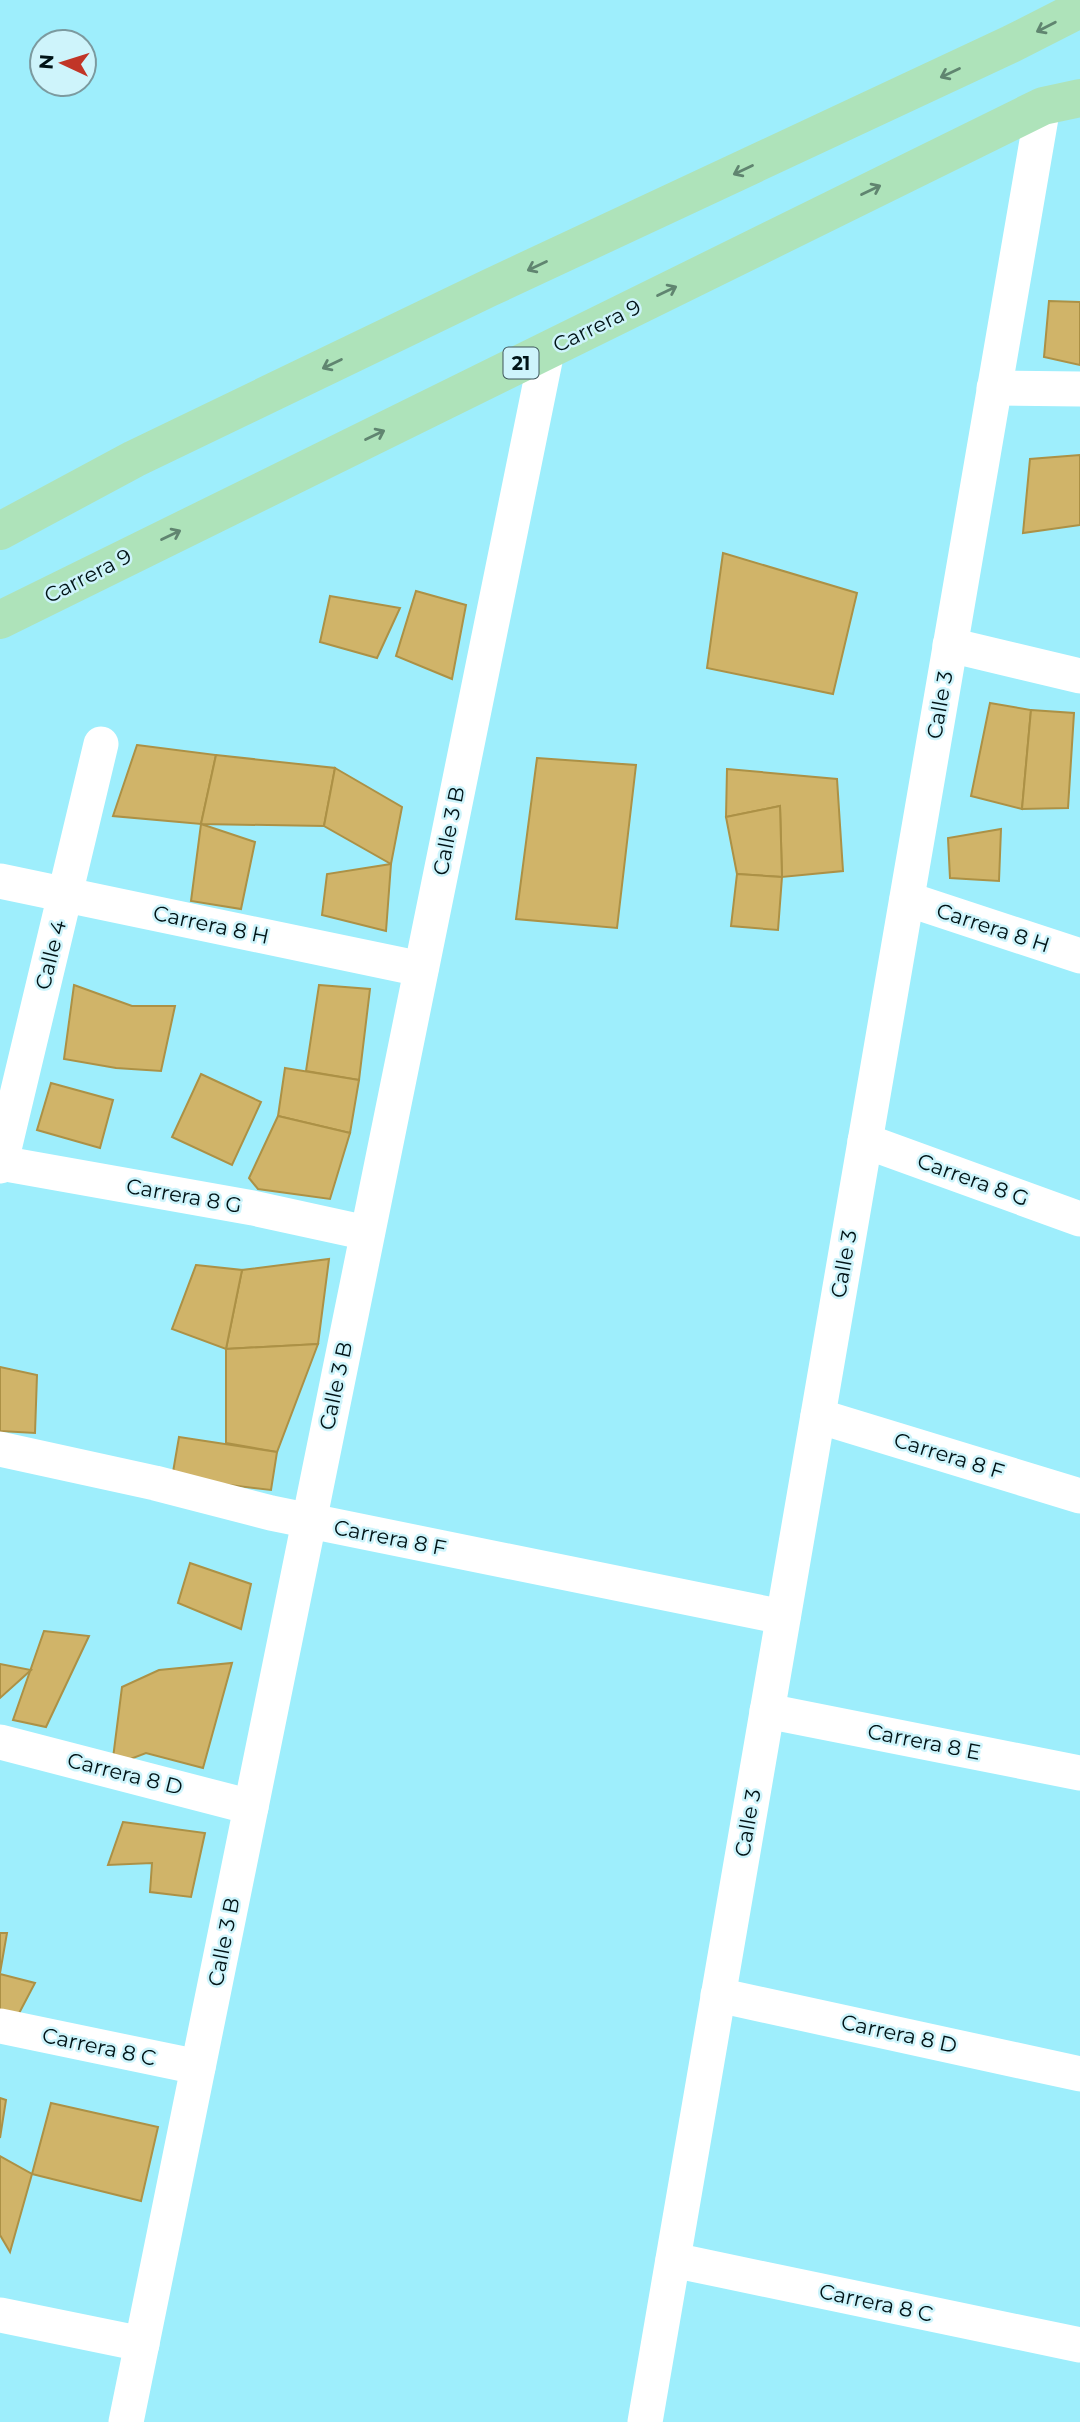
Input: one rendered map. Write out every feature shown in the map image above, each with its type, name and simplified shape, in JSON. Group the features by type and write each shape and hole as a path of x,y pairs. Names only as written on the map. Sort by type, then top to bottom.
{"main road":[{"path":"0,531 158,447 1080,9"},
{"name":"21","path":"1042,106 1080,98"},
{"name":"Carrera 9","path":"0,620 1042,106"}],"street":[{"name":"Calle 3","path":"645,2422 1042,106"},
{"name":"Calle 3 B","path":"126,2422 547,351"},
{"path":"994,388 1080,389"},
{"path":"950,645 1080,676"},
{"name":"Calle 4","path":"0,1164 101,744"},
{"name":"Carrera 8 H","path":"0,881 421,969"},
{"name":"Carrera 8 H","path":"907,899 1080,957"},
{"name":"Carrera 8 G","path":"865,1141 1080,1219"},
{"name":"Carrera 8 G","path":"0,1164 253,1209 367,1233"},
{"name":"Carrera 8 F","path":"818,1416 1080,1496"},
{"name":"Carrera 8 F","path":"0,1449 309,1521 783,1617"},
{"name":"Carrera 8 E","path":"767,1711 1080,1773"},
{"name":"Carrera 8 D","path":"0,1742 251,1807"},
{"name":"Carrera 8 D","path":"718,1995 1080,2074"},
{"name":"Carrera 8 C","path":"0,2026 198,2067"},
{"name":"Carrera 8 C","path":"673,2260 1080,2345"},
{"path":"0,2315 142,2344"}],"building":[{"path":"1049,301 1080,302 1080,365 1044,357"},
{"path":"1080,455 1080,525 1023,533 1030,459"},
{"path":"723,553 857,593 833,694 707,668"},
{"path":"416,591 466,605 452,679 396,656"},
{"path":"330,596 400,608 377,658 320,642"},
{"path":"990,703 1031,710 1022,809 971,796"},
{"path":"1031,710 1074,713 1068,808 1022,809"},
{"path":"137,745 216,755 201,824 113,816"},
{"path":"216,755 335,768 324,826 201,824"},
{"path":"537,758 636,765 617,928 516,919"},
{"path":"335,768 402,807 391,864 324,826"},
{"path":"727,769 837,779 843,871 782,877 780,806 726,817"},
{"path":"780,806 782,877 737,874 726,817"},
{"path":"201,824 255,842 241,909 191,901"},
{"path":"1001,829 999,881 950,878 948,838"},
{"path":"391,864 386,931 322,915 327,874"},
{"path":"737,874 782,877 778,930 731,926"},
{"path":"74,985 132,1006 175,1006 161,1071 116,1068 64,1059"},
{"path":"319,985 370,989 359,1080 306,1071"},
{"path":"285,1068 359,1080 350,1133 278,1116"},
{"path":"201,1074 261,1102 232,1165 172,1137"},
{"path":"51,1083 113,1100 100,1148 37,1130"},
{"path":"278,1116 350,1133 330,1199 258,1189 249,1178"},
{"path":"329,1259 318,1344 226,1349 242,1270"},
{"path":"196,1265 242,1270 226,1349 172,1329"},
{"path":"318,1344 277,1452 226,1443 226,1349"},
{"path":"0,1367 37,1375 35,1433 0,1431"},
{"path":"179,1437 277,1452 271,1490 172,1478"},
{"path":"190,1563 251,1584 241,1629 178,1603"},
{"path":"44,1631 89,1636 46,1727 13,1720"},
{"path":"232,1663 203,1768 146,1753 112,1766 122,1687 159,1670"},
{"path":"0,1664 31,1670 0,1698"},
{"path":"123,1822 205,1833 191,1897 150,1892 152,1863 108,1865"},
{"path":"0,1933 7,1933 0,1973"},
{"path":"0,1974 35,1983 16,2019 0,2014"},
{"path":"0,2098 6,2100 0,2138"},
{"path":"51,2103 158,2127 141,2201 32,2174"},
{"path":"0,2156 32,2174 10,2252 0,2235"}]}
